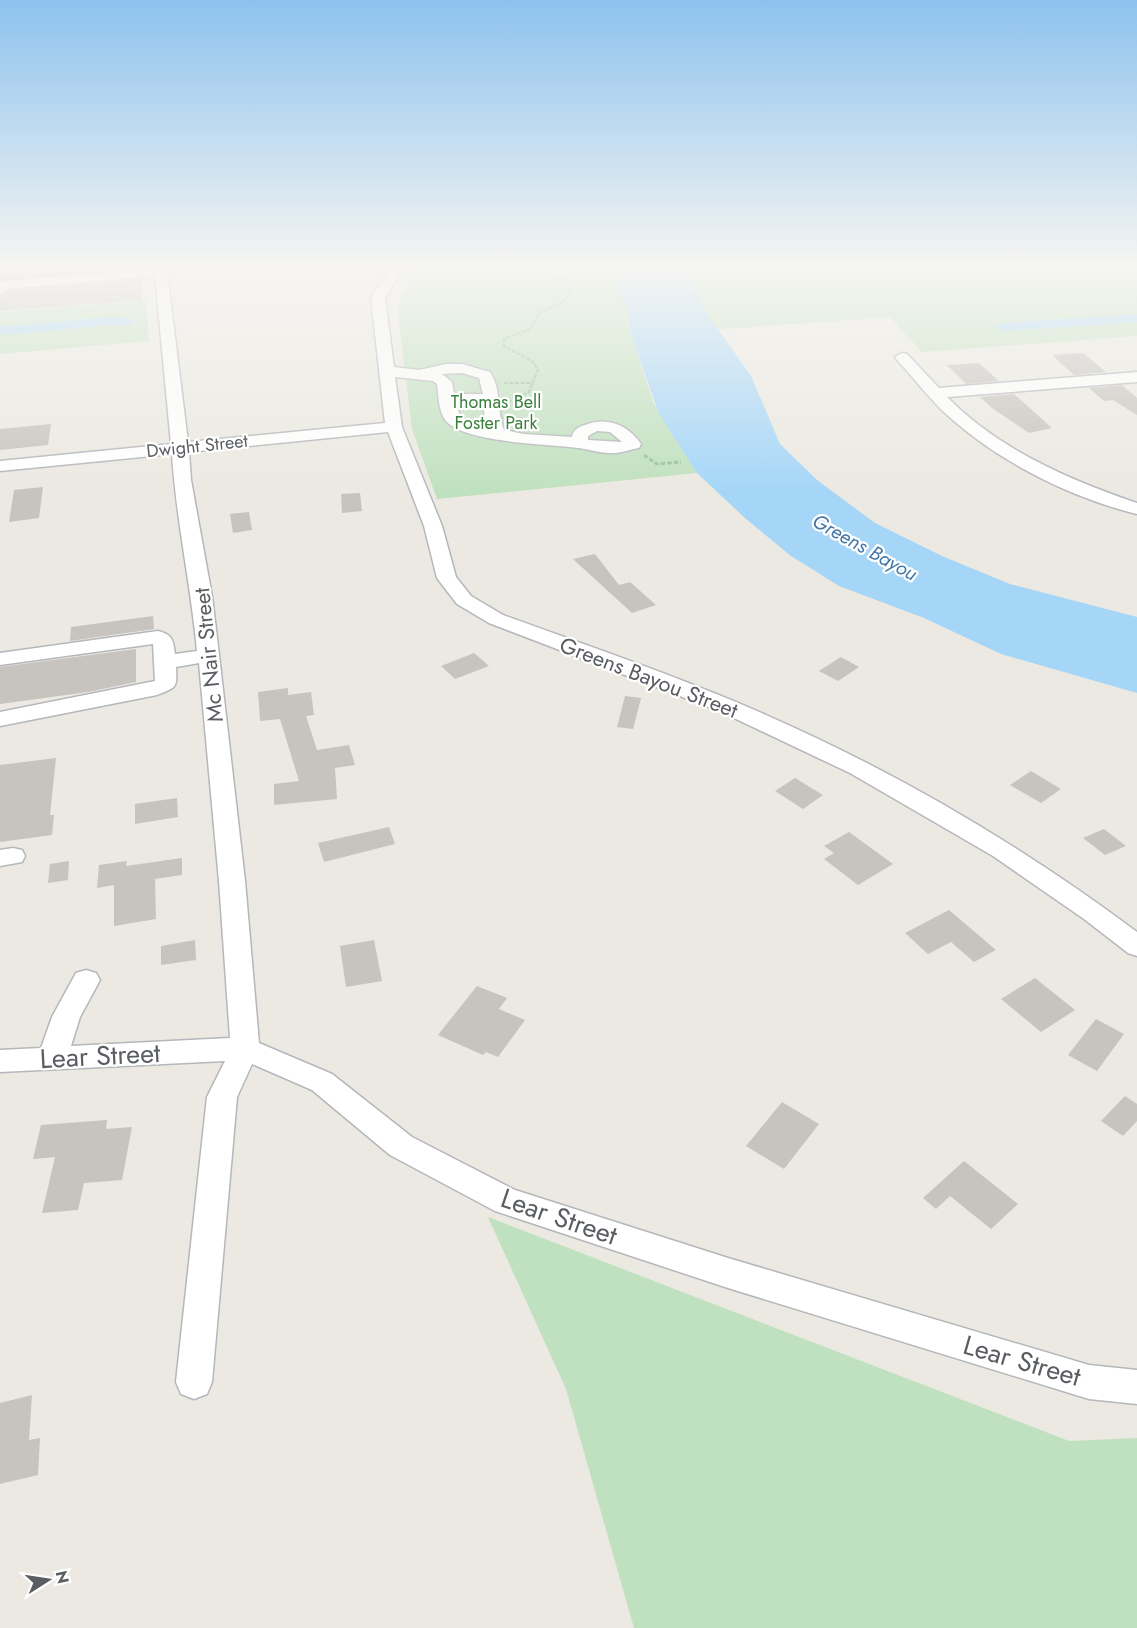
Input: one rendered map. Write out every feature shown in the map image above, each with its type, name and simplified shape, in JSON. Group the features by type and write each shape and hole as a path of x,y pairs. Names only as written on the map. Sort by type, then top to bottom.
{"street":[{"name":"Mc Nair Street","path":"168,340 182,480 202,596 232,881 245,1049"},
{"name":"Greens Bayou Street","path":"383,340 394,427 414,483 433,526 447,578 464,600 496,619 758,719 847,761 966,827 1094,912 1137,945"},
{"path":"902,357 958,416 997,445 1046,472 1103,498 1137,509"},
{"path":"422,374 460,367 476,370 488,379 496,401 492,420 498,434"},
{"path":"387,371 437,377 444,382 453,419 464,426 524,439 580,443"},
{"path":"936,393 1137,377"},
{"path":"447,399 496,401"},
{"name":"Dwight Street","path":"0,466 394,427"},
{"path":"0,659 159,637 164,643 166,684 89,704 0,719"},
{"path":"165,662 208,655"},
{"path":"52,1059 66,1017 86,980"},
{"path":"194,1382 222,1097 245,1049"},
{"name":"Lear Street","path":"0,1061 245,1049 322,1082 401,1146 506,1201 728,1273 1078,1378 1137,1387"}],"path":[{"path":"496,401 523,396 530,392 538,369 536,363 508,350 503,343 504,340"},
{"path":"501,383 533,383"}],"green space":[{"path":"0,340 149,340 149,341 0,354"},
{"name":"Thomas Bell Foster Park","path":"401,340 633,340 654,404 697,473 437,499 412,429"},
{"path":"911,340 1084,340 922,352"},
{"path":"488,1217 1069,1441 1137,1438 1137,1628 634,1628 566,1389"}],"water":[{"name":"Greens Bayou","path":"633,340 726,340 751,376 780,444 817,480 875,523 942,556 1010,584 1137,617 1137,693 1001,654 924,618 839,586 791,556 746,519 697,473 659,414"}],"building":[{"path":"1083,353 1106,372 1074,375 1052,355"},
{"path":"979,363 999,381 966,384 947,365"},
{"path":"1122,385 1137,398 1137,415 1113,400 1104,401 1089,388"},
{"path":"1014,394 1052,428 1029,433 980,397"},
{"path":"51,424 48,445 0,450 0,429"},
{"path":"43,487 39,518 9,522 14,490"},
{"path":"360,493 362,511 342,513 341,494"},
{"path":"249,512 252,530 233,533 230,514"},
{"path":"595,554 619,585 630,582 656,605 632,613 573,559"},
{"path":"153,616 154,629 70,641 71,627"},
{"path":"136,649 136,682 88,692 0,704 0,667"},
{"path":"474,653 489,666 455,679 441,666"},
{"path":"841,657 859,667 838,681 819,671"},
{"path":"288,688 288,695 311,692 314,715 306,716 317,750 349,745 355,765 335,768 337,799 274,805 274,784 299,781 280,719 260,721 258,692"},
{"path":"625,696 641,698 633,729 617,727"},
{"path":"56,758 50,815 54,815 52,835 0,842 0,765"},
{"path":"1031,771 1061,789 1041,803 1010,785"},
{"path":"795,778 823,795 803,809 775,791"},
{"path":"177,798 178,817 135,824 135,804"},
{"path":"389,827 395,844 324,862 318,843"},
{"path":"1104,829 1126,846 1105,855 1083,838"},
{"path":"849,832 893,864 858,885 824,859 834,853 824,846"},
{"path":"182,858 182,875 155,879 156,919 114,926 114,885 97,888 99,865 127,861 126,866"},
{"path":"69,861 68,880 48,883 50,864"},
{"path":"949,910 996,950 974,962 951,942 928,954 905,933"},
{"path":"195,940 196,960 161,965 161,946"},
{"path":"374,940 382,981 346,987 340,946"},
{"path":"1035,978 1075,1010 1041,1032 1001,999"},
{"path":"477,986 507,998 499,1009 525,1020 498,1057 486,1052 483,1055 438,1035"},
{"path":"1096,1019 1124,1034 1097,1071 1068,1055"},
{"path":"1125,1096 1137,1104 1137,1121 1123,1136 1101,1121"},
{"path":"782,1102 819,1124 784,1169 746,1146"},
{"path":"107,1120 106,1129 132,1127 122,1180 84,1183 78,1210 42,1213 55,1157 33,1159 41,1125"},
{"path":"964,1161 1018,1204 991,1229 950,1196 936,1209 923,1198"},
{"path":"32,1395 29,1440 40,1438 38,1475 0,1484 0,1403"}]}
